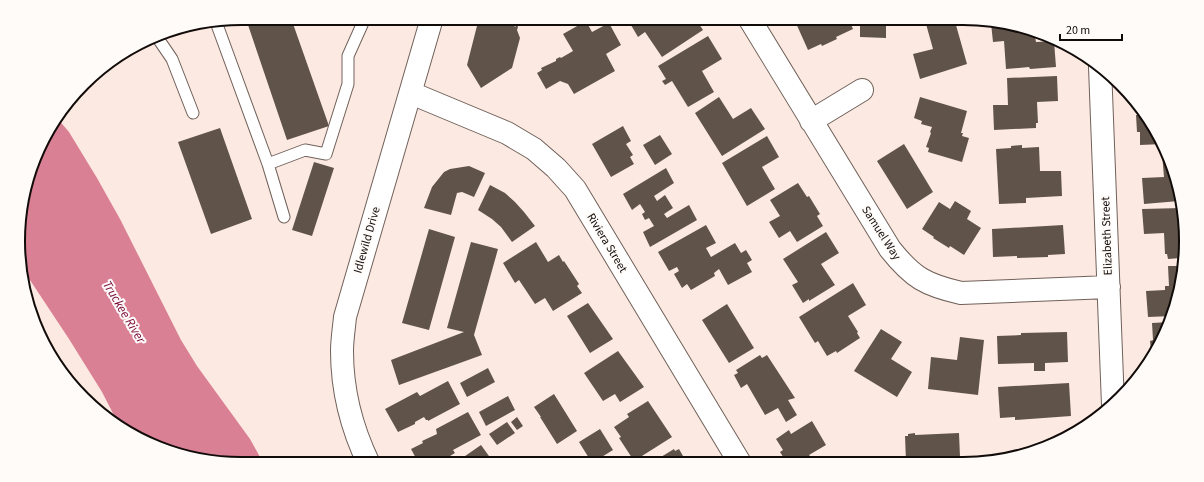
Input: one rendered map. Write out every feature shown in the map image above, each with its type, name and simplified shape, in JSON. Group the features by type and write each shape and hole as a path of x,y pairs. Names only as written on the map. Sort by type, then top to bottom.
{"street":[{"name":"Idlewild Drive","path":"366,457 358,441 348,409 343,379 342,350 345,317 430,25"},
{"name":"Samuel Way","path":"753,25 890,249 904,266 920,279 939,288 961,293 1109,287"},
{"name":"Elizabeth Street","path":"1100,75 1113,397"},
{"path":"811,121 862,90"},
{"name":"Riviera Street","path":"411,93 507,133 534,149 556,168 574,189 736,457"}],"lane":[{"path":"268,164 305,150 326,154 348,84 348,56 362,25"},
{"path":"218,26 268,164 284,217"},
{"path":"159,41 172,59 193,113"}],"water":[{"name":"Truckee River","path":"60,122 69,132 120,219 181,340 197,366 250,439 260,457 227,457 185,450 158,441 121,421 114,415 102,392 28,277 25,255 25,227 32,185 41,158"}],"building":[{"path":"248,25 293,25 329,126 287,140"},
{"path":"477,25 514,25 515,27 517,25 520,38 512,68 481,88 467,65"},
{"path":"579,25 588,25 592,32 605,25 610,25 621,45 606,54 615,71 574,94 568,84 560,81 546,89 537,73 542,70 541,68 573,51 563,34"},
{"path":"631,25 700,25 703,30 662,57 645,32 638,37"},
{"path":"797,25 851,25 853,29 836,37 837,39 822,46 821,44 808,50"},
{"path":"860,25 886,25 886,38 860,37"},
{"path":"926,25 956,25 967,64 920,79 913,54 933,49"},
{"path":"991,27 1032,36 1035,37 1036,42 1047,41 1054,45 1056,67 1006,69 1004,41 993,42"},
{"path":"708,36 722,59 702,71 714,92 688,107 672,81 665,85 662,81 666,79 658,66"},
{"path":"1057,76 1058,101 1037,102 1038,123 1036,123 1036,128 994,130 993,105 1008,105 1007,78"},
{"path":"719,97 733,119 751,108 765,129 722,156 695,113"},
{"path":"920,97 967,111 961,133 963,133 962,136 969,138 962,162 928,152 929,148 926,147 932,127 921,124 922,121 914,118"},
{"path":"1136,115 1138,115 1157,144 1140,145 1140,132 1137,132"},
{"path":"623,126 631,141 626,144 633,155 630,157 634,164 611,177 592,144"},
{"path":"220,128 252,219 211,234 178,142"},
{"path":"660,135 672,154 655,165 643,145"},
{"path":"767,136 779,157 762,167 775,189 747,206 722,163"},
{"path":"904,144 933,192 907,209 877,161"},
{"path":"1022,145 1022,148 1039,147 1040,171 1061,171 1062,196 1026,198 1026,203 999,204 996,149 1011,148 1011,146"},
{"path":"1162,156 1172,185 1175,201 1144,204 1142,178 1164,177"},
{"path":"314,162 334,168 312,236 292,230"},
{"path":"469,166 485,173 474,197 462,192 457,193 451,215 424,208 432,187 444,172 450,169"},
{"path":"666,168 674,183 654,196 657,201 665,195 673,208 664,214 667,218 689,205 697,220 650,247 643,232 654,226 649,218 645,220 642,214 645,212 640,204 632,210 623,194"},
{"path":"798,183 807,197 809,196 820,214 817,216 823,226 797,242 790,231 779,238 769,222 780,216 770,200"},
{"path":"490,185 505,193 515,202 535,226 512,242 501,227 478,210"},
{"path":"955,201 971,211 967,219 981,228 964,255 950,246 949,248 922,229 939,202 950,209"},
{"path":"1176,208 1179,227 1179,258 1168,259 1167,254 1165,254 1164,233 1144,234 1142,209"},
{"path":"706,225 716,243 706,248 711,257 735,243 741,253 746,250 752,260 747,263 752,272 728,285 719,269 714,273 715,276 691,290 687,284 682,288 674,274 679,271 677,267 669,271 658,252"},
{"path":"1063,225 1065,254 1048,255 1048,257 993,257 992,229"},
{"path":"429,229 455,237 429,330 402,323"},
{"path":"826,232 839,253 821,264 835,285 803,303 792,285 798,282 783,259"},
{"path":"471,242 498,249 474,335 482,355 399,385 391,360 464,332 447,328"},
{"path":"536,242 548,262 559,255 579,284 577,286 582,293 553,311 545,298 535,304 519,280 515,283 503,263"},
{"path":"1168,266 1177,266 1172,297 1166,316 1148,317 1146,291 1165,290 1165,286 1169,286"},
{"path":"853,283 866,305 848,316 860,338 837,353 836,351 827,356 818,341 815,343 799,317"},
{"path":"588,303 613,339 590,353 567,316"},
{"path":"727,304 754,348 729,363 702,320"},
{"path":"1164,322 1151,348 1150,341 1153,340 1152,323"},
{"path":"881,329 902,342 891,359 912,372 897,397 854,371"},
{"path":"1067,332 1068,362 1045,363 1045,371 1034,371 1034,363 998,364 997,336 1021,335 1021,333"},
{"path":"960,337 984,340 978,395 928,389 931,357 957,360"},
{"path":"618,351 644,387 620,402 615,394 603,401 584,373"},
{"path":"760,355 762,358 767,355 795,398 788,400 797,415 786,422 778,408 765,415 747,384 741,388 734,375 738,373 736,370"},
{"path":"488,368 495,382 467,397 460,383"},
{"path":"448,381 460,404 428,421 424,417 415,422 415,424 398,432 385,409 417,392 420,396"},
{"path":"1069,383 1071,416 1015,420 1015,417 1000,418 998,387"},
{"path":"554,394 577,431 557,444 534,407"},
{"path":"508,396 515,410 486,426 479,412"},
{"path":"648,401 672,437 640,457 631,457 614,427 629,417 627,414"},
{"path":"468,412 481,435 453,450 455,453 448,457 415,457 411,449 423,443 422,441 437,434 436,429"},
{"path":"517,417 523,426 517,430 511,422"},
{"path":"812,421 826,445 809,455 811,457 783,457 780,452 783,450 776,439 789,430 791,434"},
{"path":"507,422 515,433 497,445 489,434"},
{"path":"600,429 613,450 602,457 588,457 579,442"},
{"path":"959,433 960,457 906,457 905,436 908,436 908,434"},
{"path":"481,445 490,457 464,457"},
{"path":"674,449 675,451 679,449 684,457 661,457"}]}
